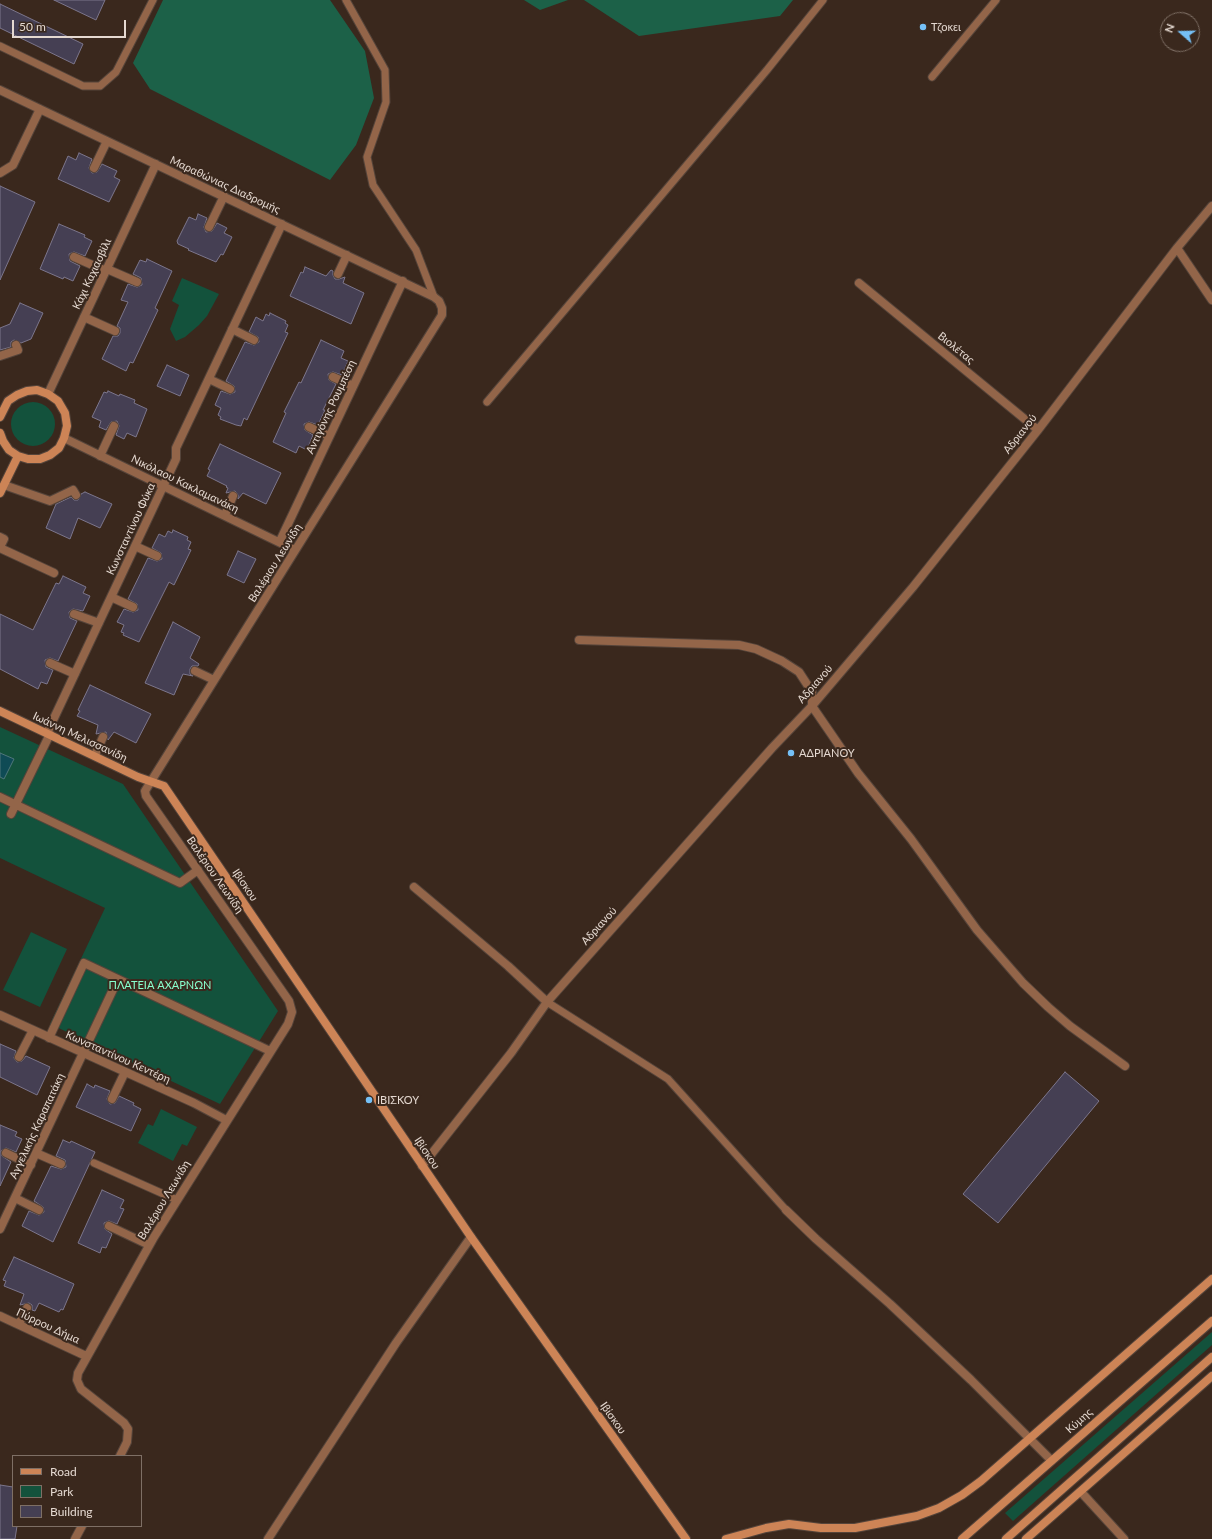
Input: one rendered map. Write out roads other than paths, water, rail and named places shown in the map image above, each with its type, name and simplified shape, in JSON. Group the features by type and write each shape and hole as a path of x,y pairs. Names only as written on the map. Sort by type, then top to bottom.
{"street":[{"name":"Μαραθώνιας Διαδρομής","path":"0,90 437,299"},
{"path":"0,173 13,165 40,109"},
{"path":"94,168 107,141"},
{"name":"Κάχι Καχιασβίλι","path":"48,394 156,164"},
{"path":"209,227 224,196"},
{"name":"Αδριανού","path":"422,1166 511,1053 547,1002 720,806 812,706 913,587 1038,430 1177,248 1212,206"},
{"name":"Κωνσταντίνου Φύκα","path":"11,814 164,486 176,459 176,448 282,224"},
{"path":"1177,248 1212,300"},
{"path":"338,274 347,255"},
{"path":"74,257 137,282"},
{"name":"Αντιγόνης Ρουμπέση","path":"280,541 402,281"},
{"name":"Βιολέτας","path":"860,283 1038,430"},
{"name":"Βαλέριου Λεωνίδη","path":"121,1455 128,1442 129,1436 124,1423 81,1389 77,1380 78,1373 149,1244 270,1052 292,1012 289,1000 146,796 145,791 442,315 437,299"},
{"path":"84,317 115,331"},
{"path":"232,329 254,340"},
{"path":"0,356 18,350 16,345"},
{"path":"333,377 353,386"},
{"path":"209,379 230,389"},
{"path":"0,433 9,450 18,456 28,459 40,458 50,455 59,448 64,438 67,426 65,412 58,401 48,394 37,390 22,393 8,401 1,412"},
{"path":"100,456 114,426"},
{"path":"309,427 329,436"},
{"name":"Νικόλαου Κακλαμανάκη","path":"64,438 296,550"},
{"path":"0,494 18,456"},
{"path":"4,485 50,501 73,490 76,496"},
{"path":"225,515 233,496"},
{"path":"0,538 4,539 0,548 54,573"},
{"path":"136,546 157,556"},
{"path":"111,597 133,607"},
{"path":"74,614 99,624"},
{"path":"579,640 739,645 756,649 782,661 799,672 812,692 812,706 858,773 911,839 978,930 1013,971 1070,1026 1125,1066"},
{"path":"50,663 75,674"},
{"path":"196,671 214,680"},
{"name":"Ιωάννη Μελισσανίδη","path":"0,711 95,755 138,777 151,781"},
{"path":"95,755 103,737"},
{"name":"Ιβίσκου","path":"151,781 164,786 471,1237 686,1539"},
{"path":"0,797 180,882 198,870"},
{"path":"414,888 508,966 547,1002"},
{"path":"49,1038 84,963 270,1052"},
{"name":"Αγγελικής Καραπατάκη","path":"0,1229 118,979"},
{"name":"Κωνσταντίνου Κεντέρη","path":"0,1015 83,1054 194,1103 226,1120"},
{"path":"19,1057 33,1030"},
{"path":"112,1099 125,1072"},
{"path":"6,1153 31,1164"},
{"path":"36,1153 61,1164"},
{"path":"15,1198 39,1210"},
{"path":"786,1210 965,1374 1051,1460"},
{"path":"109,1226 149,1244"},
{"path":"268,1539 396,1343 471,1237"},
{"path":"726,1539 766,1528 789,1524 821,1528 855,1528 917,1516 939,1508 962,1495 1030,1439 1212,1279"},
{"path":"19,1324 27,1308"},
{"name":"Πύρρου Δήμα","path":"0,1316 86,1356"},
{"name":"Κύμης","path":"962,1539 1212,1321"},
{"path":"1006,1539 1212,1357"},
{"path":"1026,1539 1212,1376"},
{"path":"1081,1492 1124,1539"},
{"path":"75,1539 81,1527"}],"lane":[{"path":"0,46 83,86 100,86 116,72 153,0"},
{"path":"346,0 385,70 386,102 367,157 373,185 416,250 437,299"},
{"path":"487,402 752,88 823,0"},
{"path":"932,78 996,0"},
{"path":"547,1002 668,1079 786,1210"},
{"path":"94,1163 177,1200"}],"water":[{"path":"0,753 14,759 4,779 0,777"}],"place":[{"name":"Τζοκει","path":"923,27"},
{"name":"ΑΔΡΙΑΝΟΥ","path":"791,753"},
{"name":"ΙΒΙΣΚΟΥ","path":"369,1100"}],"park label":[{"name":"ΠΛΑΤΕΙΑ ΑΧΑΡΝΩΝ","path":"160,985"}]}
